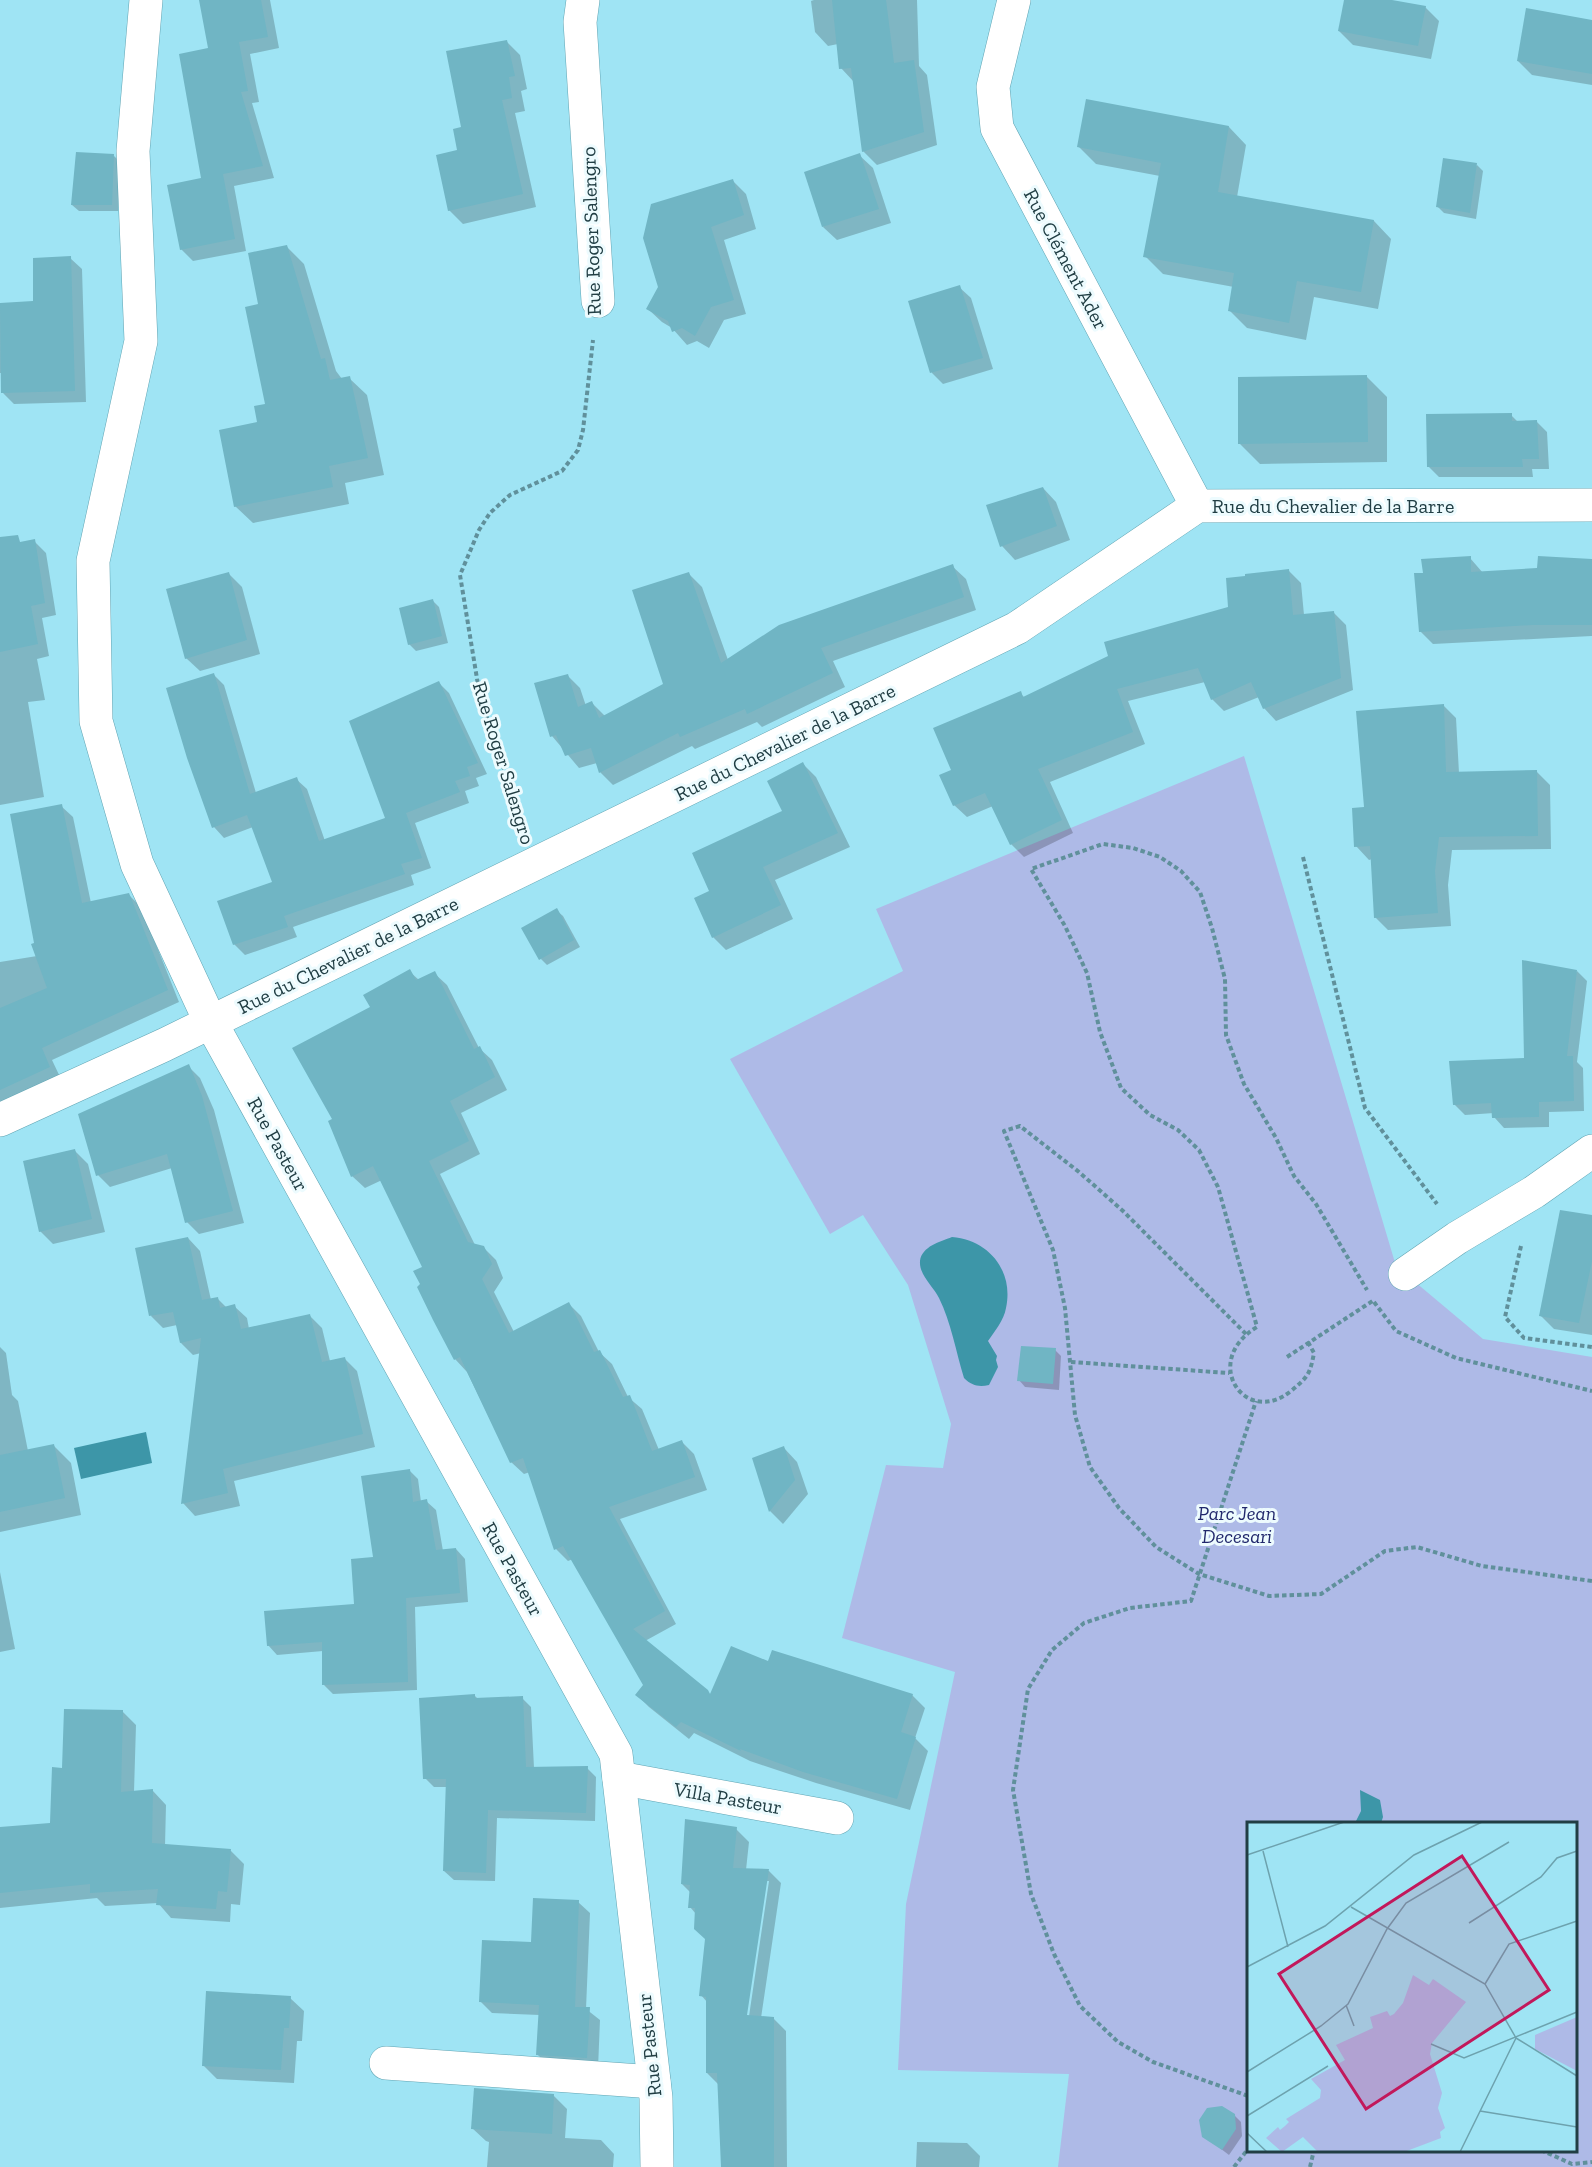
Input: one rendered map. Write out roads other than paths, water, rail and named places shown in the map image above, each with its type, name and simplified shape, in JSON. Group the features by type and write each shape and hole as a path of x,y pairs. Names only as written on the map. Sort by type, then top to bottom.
{"street":[{"name":"Rue Pasteur","path":"146,0 133,151 141,341 93,561 96,721 137,864 210,1021 616,1754 654,2082 657,2167"},
{"name":"Rue Roger Salengro","path":"583,0 580,22 598,301"},
{"name":"Rue Clément Ader","path":"1014,0 993,87 997,128 1197,506"},
{"name":"Rue du Chevalier de la Barre","path":"0,1120 164,1045 1017,628 1197,506 1592,505"},
{"path":"1405,1274 1457,1238 1534,1192 1592,1151"},
{"name":"Villa Pasteur","path":"619,1778 837,1818"},
{"path":"386,2063 654,2082"}],"park label":[{"name":"Parc Jean Decesari","path":"1237,1524"}]}
